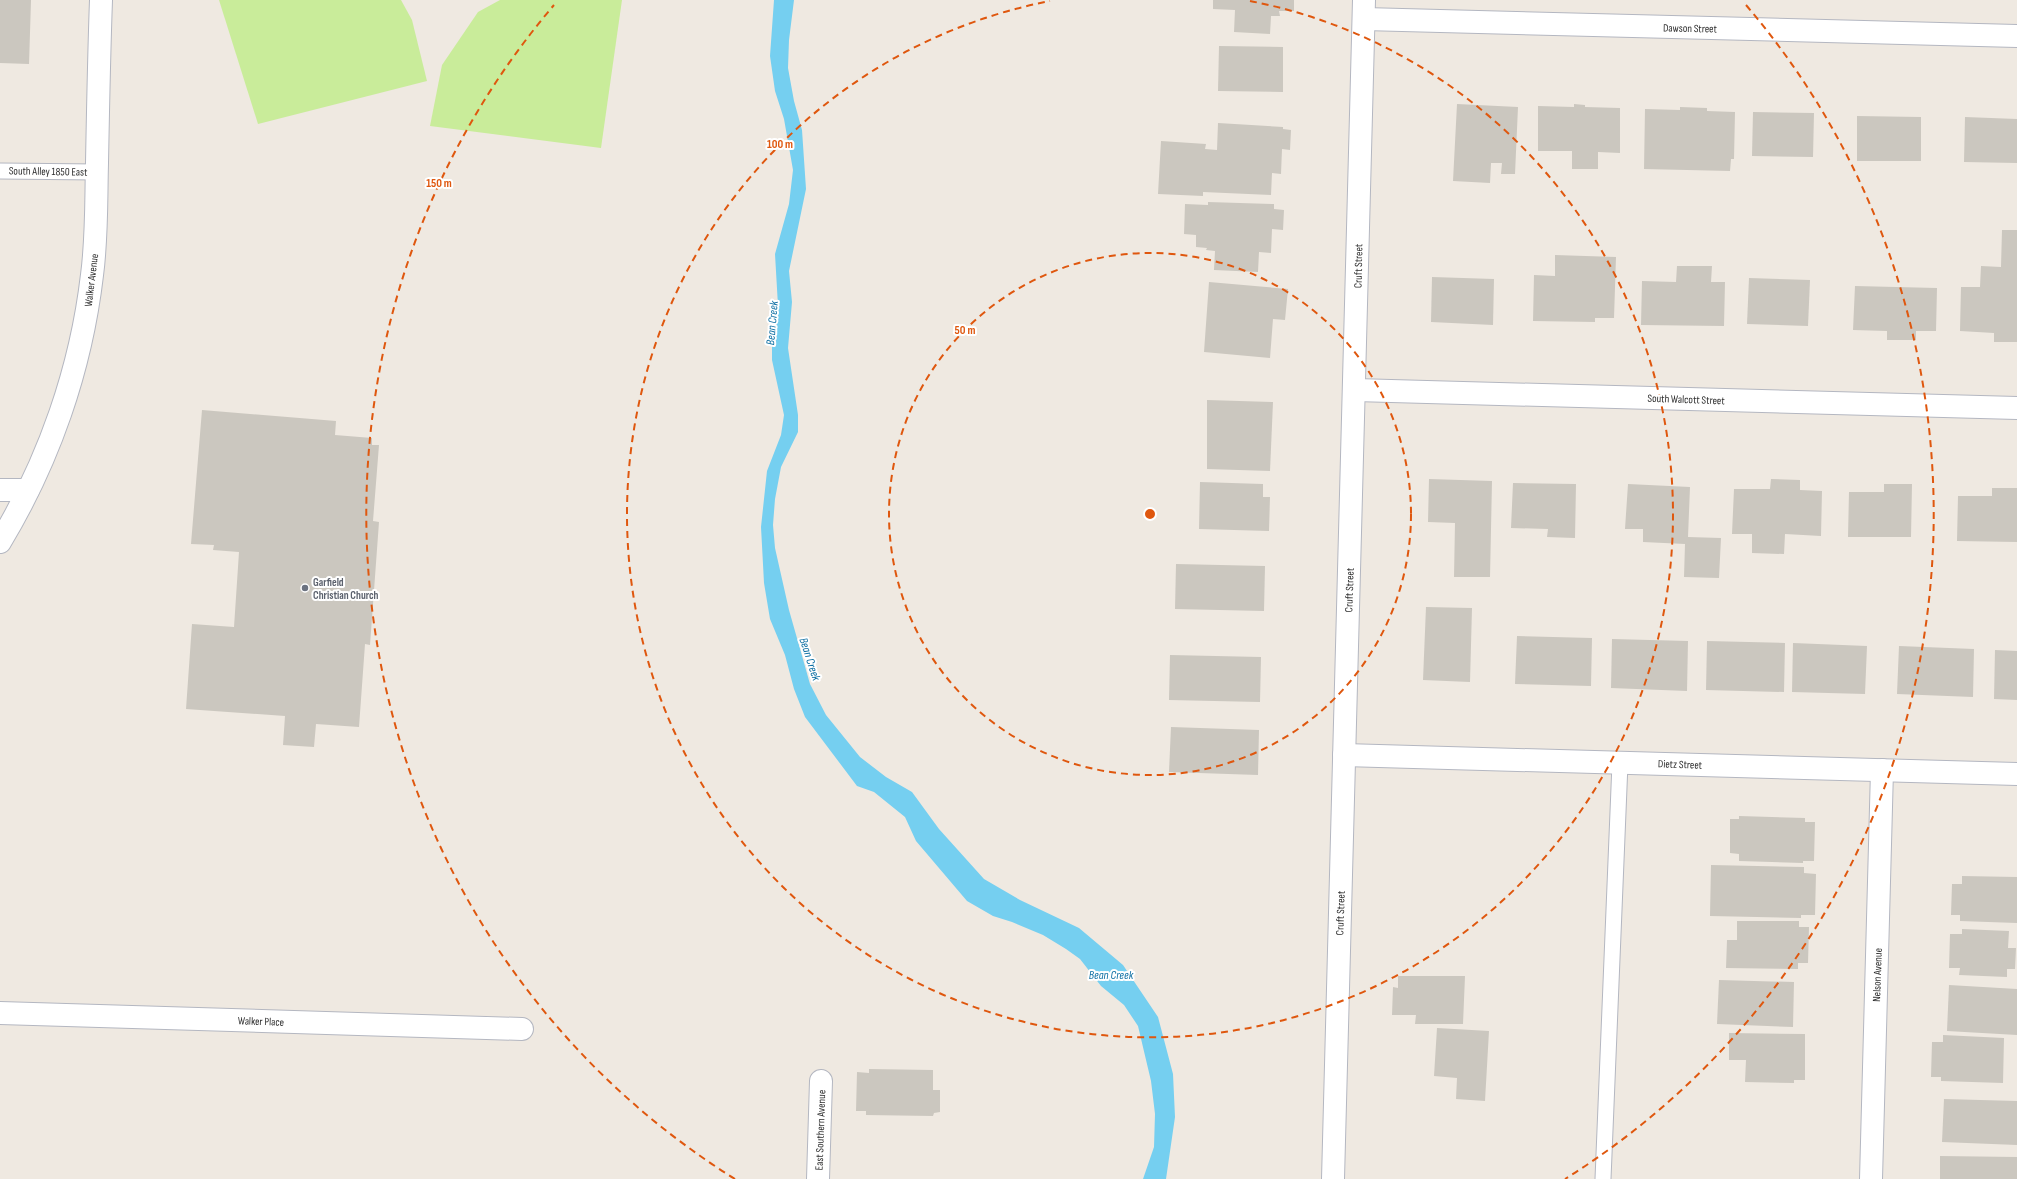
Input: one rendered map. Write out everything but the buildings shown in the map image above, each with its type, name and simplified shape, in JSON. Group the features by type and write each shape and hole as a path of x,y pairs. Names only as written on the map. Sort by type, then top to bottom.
{"street":[{"name":"Walker Avenue","path":"0,542 28,490 59,417 78,353 92,276 97,172 101,0"},
{"name":"Dawson Street","path":"1364,10 2017,36"},
{"name":"Cruft Street","path":"1333,1179 1364,10"},
{"name":"South Walcott Street","path":"1355,390 2017,408"},
{"path":"0,490 28,490"},
{"name":"Dietz Street","path":"1344,755 2017,774"},
{"name":"Nelson Avenue","path":"1871,1179 1882,770"},
{"name":"Walker Place","path":"0,1013 522,1029"},
{"name":"East Southern Avenue","path":"818,1179 821,1081"}],"lane":[{"name":"South Alley 1850 East","path":"0,171 97,172"},
{"path":"1603,1179 1620,763"}],"green space":[{"path":"219,0 401,0 412,20 427,81 258,124"},
{"path":"500,0 622,0 601,148 430,126 442,65 478,12"}],"water":[{"name":"Bean Creek","path":"774,0 794,0 789,40 788,68 794,101 802,130 806,189 789,271 792,302 788,348 798,415 798,432 781,467 775,499 773,525 775,548 789,610 810,684 826,715 860,757 886,777 912,792 939,829 984,879 1020,900 1079,928 1123,965 1158,1017 1173,1074 1175,1117 1166,1179 1143,1179 1154,1147 1155,1114 1151,1081 1138,1026 1124,1005 1101,986 1080,959 1066,949 1043,935 993,916 967,901 916,841 905,817 874,792 857,786 805,717 794,689 785,655 770,619 764,583 761,527 767,471 781,435 784,415 772,360 772,341 778,306 775,254 789,204 793,170 784,119 775,91 770,56"}],"place":[{"name":"Garfield Christian Church","path":"305,588"}]}
